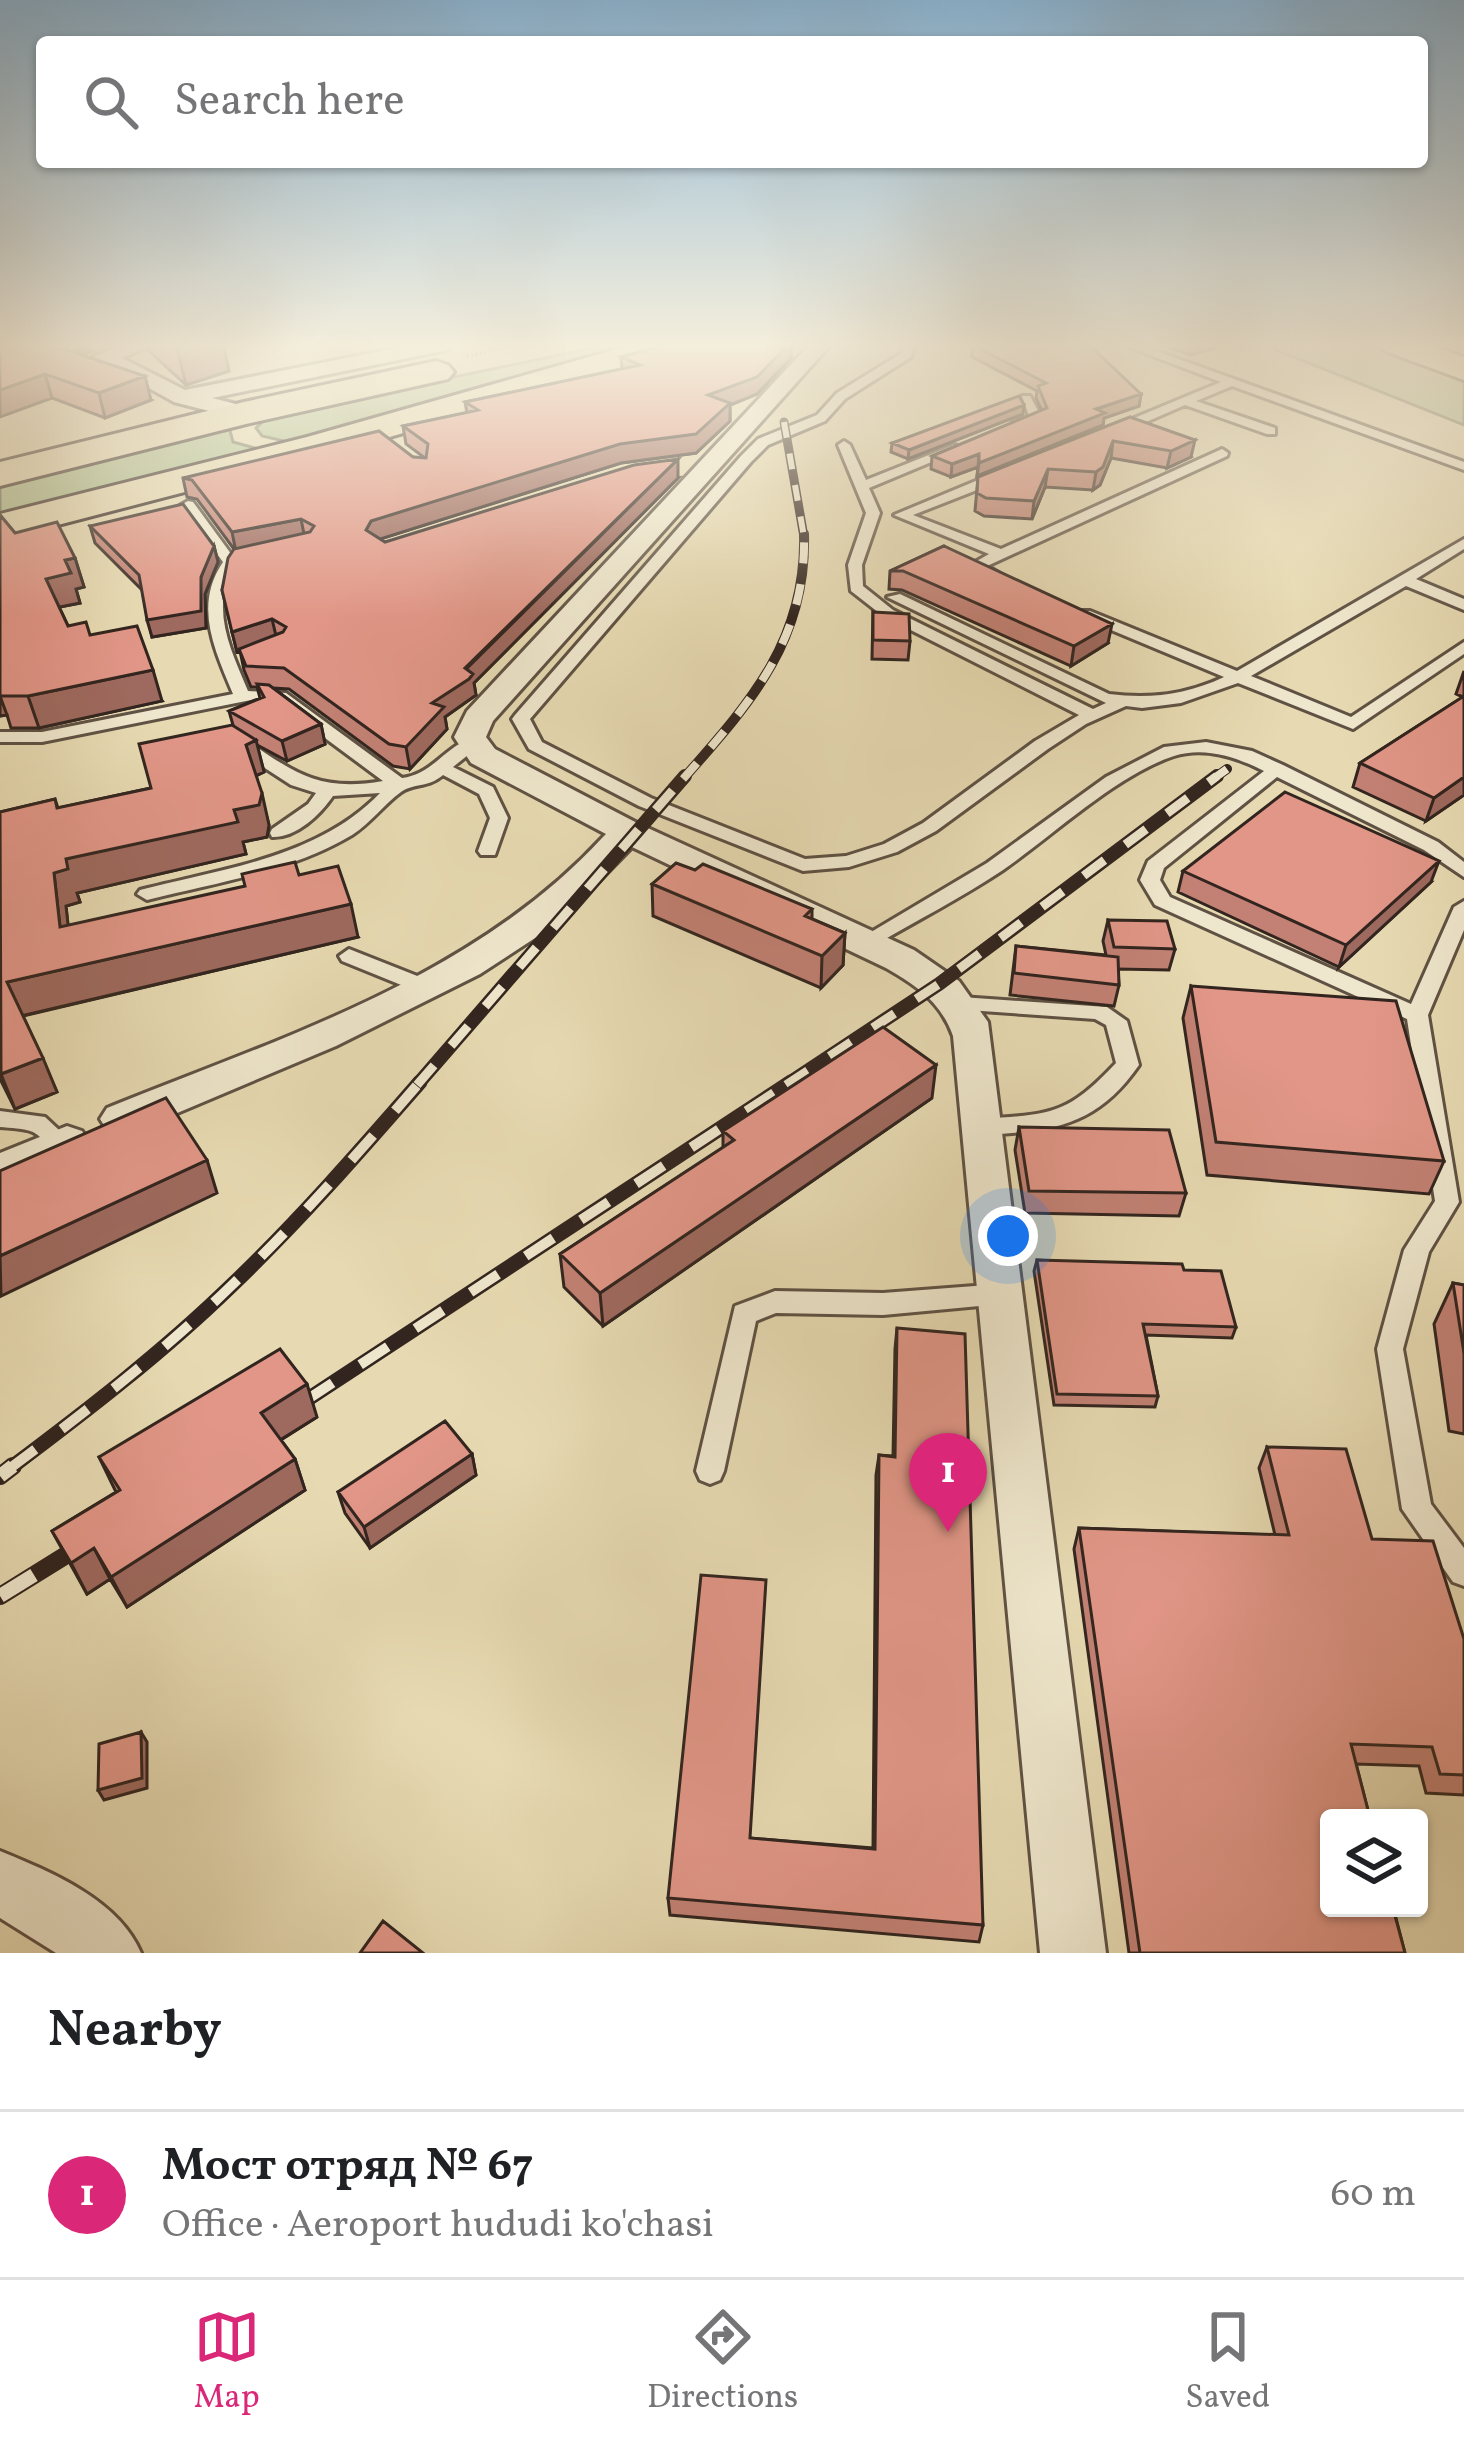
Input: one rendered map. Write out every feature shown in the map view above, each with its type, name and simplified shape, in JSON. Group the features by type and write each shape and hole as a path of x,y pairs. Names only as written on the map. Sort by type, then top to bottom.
{"main road":[{"path":"0,474 112,435"},
{"path":"248,435 259,442 321,445 395,435"},
{"path":"0,527 321,445"}],"street":[{"path":"738,435 478,718 470,731 472,743 502,767 627,831 866,940 924,973 961,1004 973,1036 1073,1953"},
{"path":"670,465 714,462"},
{"path":"0,1171 361,1019 516,937 583,880 627,831"},
{"path":"0,1883 73,1940"}],"lane":[{"path":"780,435 763,442 746,459 521,719 535,745 645,802 803,865 860,861 928,826 1089,713 1120,703 1160,702 1238,679 1464,543"},
{"path":"1375,435 1464,466"},
{"path":"865,484 972,443"},
{"path":"844,445 865,484 873,513 853,576 856,588 869,602 1089,713"},
{"path":"1018,585 975,566 1222,453 1200,445"},
{"path":"901,515 1007,473"},
{"path":"188,505 230,562"},
{"path":"873,513 901,515 1002,554"},
{"path":"242,695 238,662 212,601 218,575 230,562 249,559"},
{"path":"1405,580 1464,605"},
{"path":"895,597 1120,703"},
{"path":"1061,604 1353,724 1464,647"},
{"path":"0,737 42,737 242,695 280,697 398,784"},
{"path":"238,742 307,788 325,794 425,781 472,743"},
{"path":"866,940 994,867 1112,781 1170,751 1206,747 1246,754 1432,846 1464,871"},
{"path":"442,768 487,791 499,818 488,851"},
{"path":"1276,770 1155,866 1150,880 1162,901 1417,1015"},
{"path":"147,894 320,847 382,806 398,784"},
{"path":"280,833 315,808 325,794"},
{"path":"1464,907 1417,1015 1447,1202 1417,1250 1390,1349 1417,1509 1464,1572"},
{"path":"349,956 423,986"},
{"path":"961,1004 1100,1012 1116,1021 1128,1065 1087,1109 1068,1120 983,1127"},
{"path":"0,1119 38,1123 62,1144"},
{"path":"710,1471 744,1314 775,1302 883,1304 1001,1294"}],"green space":[{"path":"196,435 231,435 233,442 266,451 0,518 0,483"},
{"path":"261,435 312,435 288,442"}],"building":[{"path":"362,435 384,435 413,457 426,458 428,444 416,435 687,435 620,444 371,521 366,530 385,542 634,465 678,459 465,668 473,674 432,703 444,707 406,747 389,744 284,668 246,666 239,649 286,627 272,619 232,632 222,590 228,558 234,549 310,532 314,526 301,519 232,532 192,480 183,478"},
{"path":"913,435 947,435 909,450 892,443"},
{"path":"982,435 1049,435 979,463 979,454 952,464 932,456"},
{"path":"1084,435 1181,435 1195,440 1171,451 1113,441 1103,467 1096,472 1048,469 1034,501 986,498 977,493 978,477"},
{"path":"183,504 214,546 201,577 201,611 147,620 139,575 90,526"},
{"path":"0,515 15,533 57,522 75,558 65,560 71,573 46,579 68,626 86,622 90,635 137,626 153,670 28,696 0,696"},
{"path":"944,546 1112,624 1074,646 903,571 890,571"},
{"path":"873,612 909,614 910,641 873,640"},
{"path":"257,684 269,685 321,724 282,741 229,711 264,697"},
{"path":"1464,696 1464,777 1434,798 1360,763"},
{"path":"232,725 256,740 246,745 262,793 259,805 234,810 238,822 66,859 68,869 54,873 60,927 245,886 242,874 295,862 299,875 338,866 351,904 7,982 43,1058 1,1074 0,812 55,799 57,808 151,788 139,744"},
{"path":"1285,792 1439,861 1346,945 1183,871"},
{"path":"676,863 695,870 703,864 812,909 805,916 845,933 822,956 652,884"},
{"path":"1108,920 1167,921 1175,949 1114,947"},
{"path":"1016,946 1118,957 1119,985 1014,973"},
{"path":"1191,986 1396,1001 1444,1161 1216,1142"},
{"path":"883,1027 936,1065 600,1293 560,1254 734,1140 723,1131"},
{"path":"166,1098 207,1160 0,1256 0,1171"},
{"path":"1019,1127 1169,1130 1186,1193 1029,1191"},
{"path":"1037,1260 1182,1264 1184,1270 1221,1271 1236,1327 1143,1324 1158,1396 1057,1394"},
{"path":"1453,1283 1464,1285 1464,1353"},
{"path":"897,1328 965,1334 983,1925 668,1898 701,1575 766,1580 750,1838 875,1849 879,1455 895,1457"},
{"path":"280,1349 307,1384 261,1413 295,1459 111,1577 94,1548 71,1563 52,1531 120,1490 99,1457"},
{"path":"445,1421 472,1454 364,1527 338,1492"},
{"path":"1267,1447 1346,1449 1372,1539 1433,1541 1464,1639 1464,1775 1440,1774 1432,1747 1351,1744 1368,1809 1320,1809 1320,1917 1395,1917 1405,1953 1140,1953 1079,1528 1289,1535"},
{"path":"141,1732 142,1778 98,1790 99,1744"},
{"path":"383,1921 423,1953 360,1953"}],"railway":[{"path":"786,435 804,536"},
{"path":"683,779 751,697 784,639 796,607 804,536"},
{"path":"1213,779 1227,769"},
{"path":"417,1085 685,776"},
{"path":"786,1085 939,984 1217,776"},
{"path":"9,1469 205,1311 304,1212 420,1082"},
{"path":"305,1401 791,1082"},
{"path":"0,1476 13,1466"},
{"path":"0,1596 92,1539"}],"place":[{"name":"Мост отряд № 67","path":"948,1532"}]}
